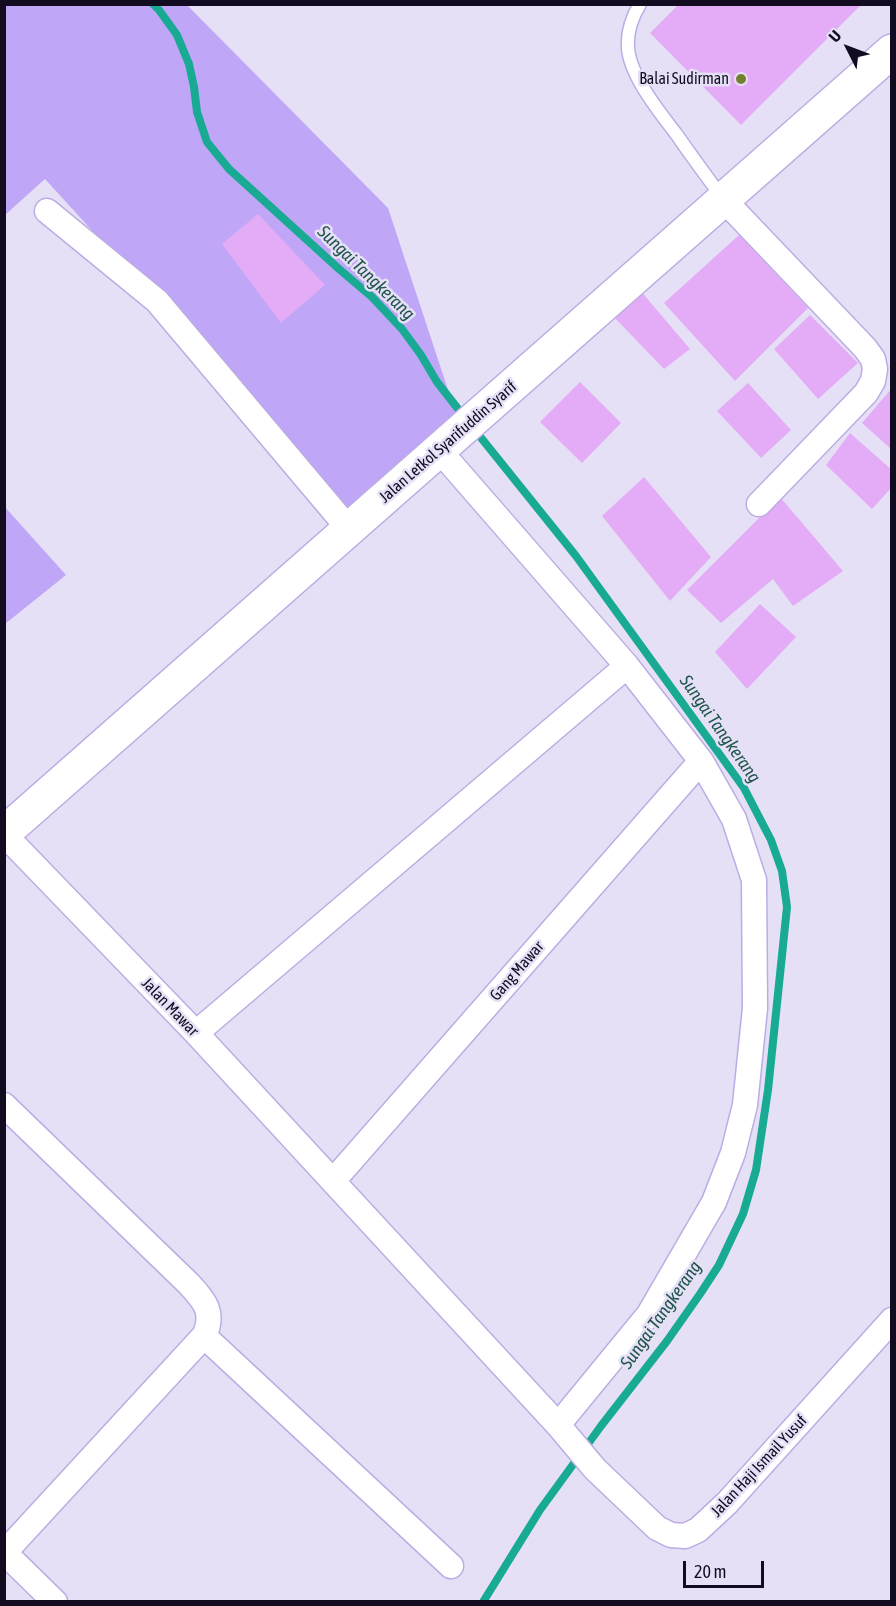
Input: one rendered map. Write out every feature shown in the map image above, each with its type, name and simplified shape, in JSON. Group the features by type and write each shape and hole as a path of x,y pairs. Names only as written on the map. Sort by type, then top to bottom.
{"street":[{"name":"Jalan Letkol Syarifuddin Syarif","path":"4,834 891,51"},
{"path":"724,200 865,348 873,359 875,369 873,381 866,393 759,504"},
{"path":"47,211 157,301 349,530"},
{"path":"444,446 627,666 701,760 734,819 754,880 755,1008 745,1105 733,1153 714,1202 649,1314 560,1427"},
{"path":"196,1033 627,666"},
{"name":"Gang Mawar","path":"333,1181 701,760"},
{"name":"Jalan Mawar","path":"4,834 196,1033 560,1427"},
{"path":"4,1105 198,1294 207,1305 209,1318 204,1336 5,1553 55,1602"},
{"name":"Jalan Haji Ismail Yusuf","path":"560,1427 595,1469 657,1528 670,1535 684,1536 698,1530 727,1503 891,1320"},
{"path":"204,1336 451,1566"}],"lane":[{"path":"640,4 629,32 630,60 648,96 724,200"}],"shaded area":[{"path":"5,5 187,5 388,208 457,417 348,511 45,179 5,215"},
{"path":"4,506 66,575 5,624 4,624"}],"building":[{"name":"Balai Sudirman","path":"679,4 862,4 741,125 650,33"},
{"path":"258,214 325,285 281,323 222,244"},
{"path":"739,235 808,308 735,381 664,303"},
{"path":"639,289 690,349 664,369 612,315"},
{"path":"810,315 858,363 818,399 774,349"},
{"path":"580,382 621,423 582,463 540,422"},
{"path":"748,383 791,430 761,458 717,411"},
{"path":"892,388 892,450 862,423"},
{"path":"850,433 892,470 892,487 872,509 826,465"},
{"path":"644,477 711,557 670,601 602,516"},
{"path":"780,497 843,571 793,606 773,579 721,623 687,590"},
{"path":"760,604 796,637 747,689 715,652"}],"waterway":[{"name":"Sungai Tangkerang","path":"153,4 177,35 189,64 197,112 207,142 229,169 372,297 402,329 437,382 466,419"},
{"name":"Sungai Tangkerang","path":"474,429 576,556 744,788 771,840 782,871 787,907 768,1090 756,1170 743,1214 719,1265 700,1294 540,1510 483,1602"}],"place":[{"name":"Balai Sudirman","path":"741,79"}]}
